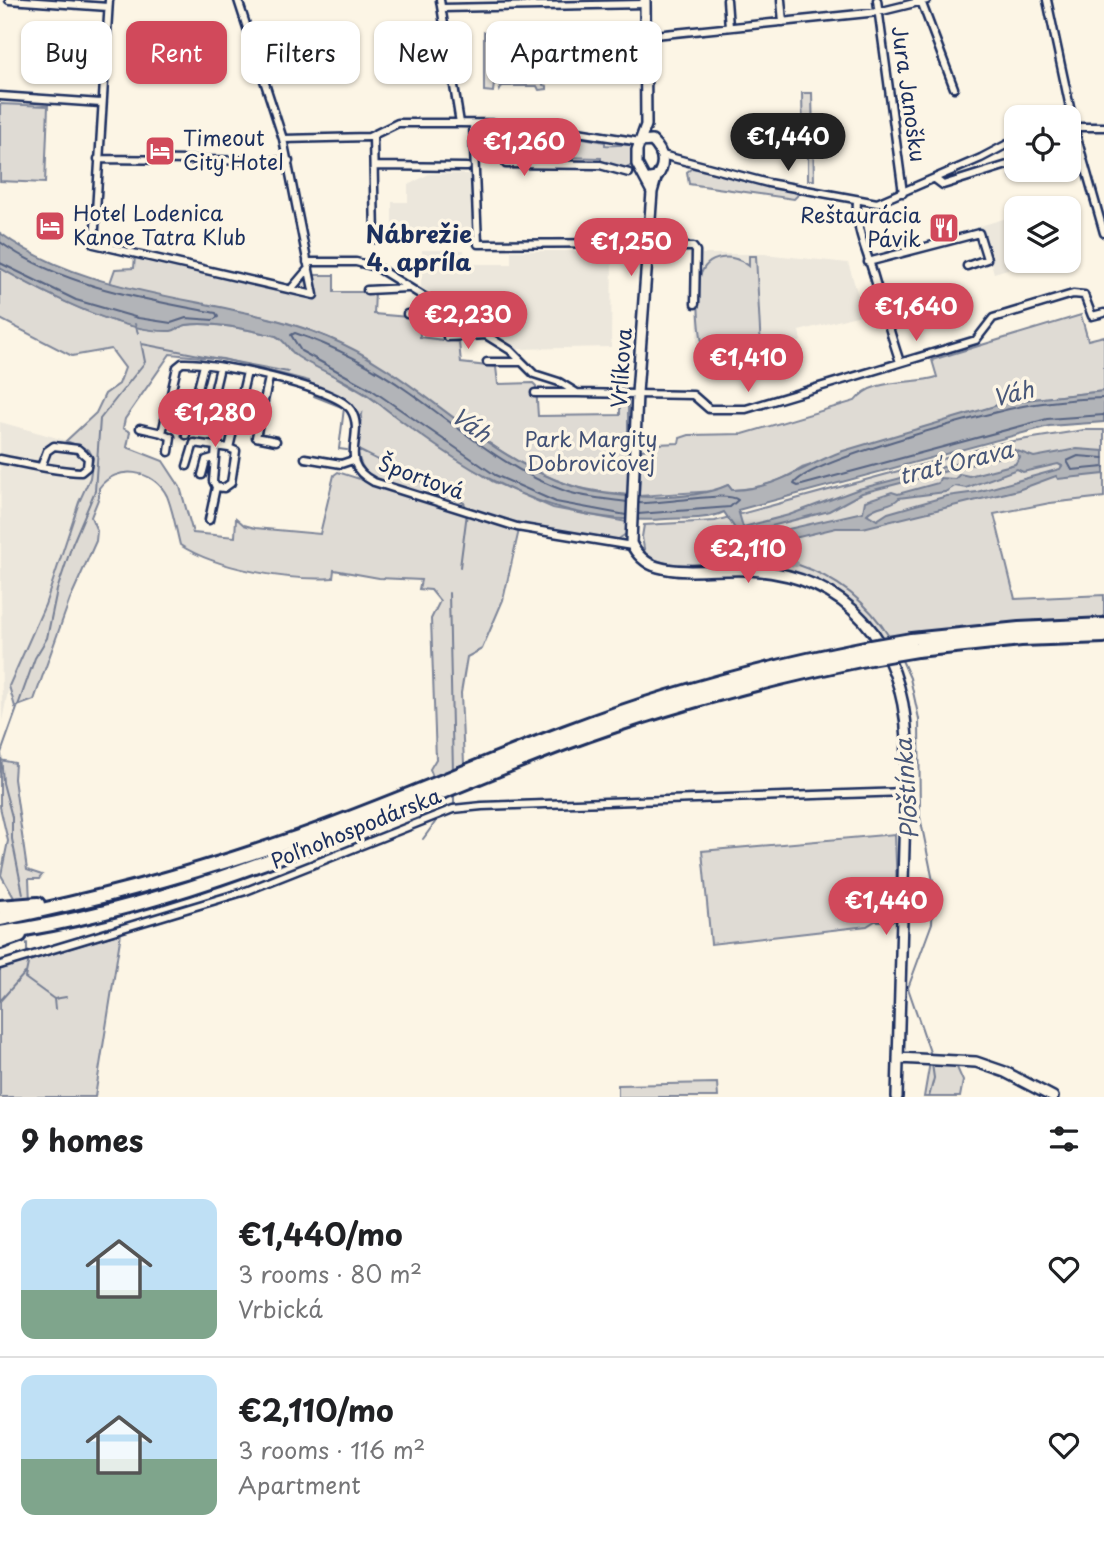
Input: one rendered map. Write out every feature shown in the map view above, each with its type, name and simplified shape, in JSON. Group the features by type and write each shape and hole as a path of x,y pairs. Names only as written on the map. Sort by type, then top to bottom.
{"highway":[{"path":"0,942 40,927 172,892 341,833 566,732 755,671 1019,629 1104,625"},
{"path":"914,645 1104,636"},
{"path":"0,919 99,899 169,880 453,782"},
{"path":"0,907 99,899"},
{"path":"0,933 40,927"}],"street":[{"path":"9,0 108,3 93,236 96,246 314,295 289,161 238,0"},
{"path":"440,0 460,123"},
{"path":"727,0 729,27"},
{"path":"781,0 783,22"},
{"name":"Jura Janošku","path":"877,0 903,193"},
{"path":"1047,0 1068,105"},
{"path":"662,34 878,12 924,1 954,88"},
{"path":"442,8 645,2 645,21"},
{"path":"629,173 637,164 646,125 646,84"},
{"path":"0,96 101,103"},
{"path":"283,139 373,136 397,123 460,123 528,124 654,143"},
{"path":"473,124 478,244 648,244 652,247 695,248 695,304"},
{"path":"505,124 506,164 600,165 644,177 656,177 663,166 675,160"},
{"path":"646,125 662,155 663,166"},
{"path":"1081,127 1104,127"},
{"path":"373,136 375,239"},
{"path":"662,155 857,201 883,202 1004,145"},
{"path":"1081,150 1104,233"},
{"path":"98,159 289,161"},
{"path":"637,164 652,192"},
{"path":"375,166 467,167"},
{"path":"935,179 943,186 1004,166"},
{"name":"Vrlíkova","path":"632,546 637,393 652,192 656,177"},
{"path":"1094,194 1104,191"},
{"path":"857,201 856,218 900,362"},
{"path":"868,262 979,233 988,260 967,266"},
{"path":"308,265 356,262 376,267 487,335 534,374 559,382 577,393"},
{"path":"292,288 308,265"},
{"path":"367,290 408,287"},
{"path":"535,393 693,395 709,409 741,410 976,340 995,318 1079,293 1084,295 1093,316 1104,313"},
{"path":"407,314 451,313"},
{"path":"447,337 487,335"},
{"path":"486,362 522,362"},
{"path":"162,433 177,367 188,363 204,365 186,435"},
{"name":"Športová","path":"204,365 247,372 324,392 350,408 356,424 354,460 359,471 374,482 475,516 517,527 632,546"},
{"path":"206,426 220,367"},
{"path":"229,448 247,372"},
{"path":"269,378 256,437 276,441"},
{"path":"140,428 171,437 169,452"},
{"path":"187,466 194,443 236,451 230,483 224,488 216,486"},
{"path":"0,459 41,467 81,472 87,467 88,458 78,449 54,446 47,451 41,467"},
{"path":"209,520 216,486 213,458 216,446"},
{"path":"202,475 206,460 213,458"},
{"path":"305,458 341,464 354,460"},
{"path":"632,546 644,560 664,569 751,570 799,579 822,588 856,611 886,651 900,688 906,729 897,1097"},
{"name":"Poľnohospodárska","path":"0,965 246,891 453,809 906,792"},
{"path":"898,1058 943,1058 996,1068 1053,1097"}],"shaded area":[{"path":"429,174 471,174 474,239 392,240 392,202 408,202 408,185"},
{"path":"1004,219 1004,270 994,273 980,226"},
{"path":"422,250 464,250 465,264 511,264 511,251 612,251 611,347 518,349 421,288"},
{"path":"697,254 764,254 848,263 864,314 799,331 801,341 790,346 791,350 774,355 773,351 765,353 769,369 704,364 697,356"},
{"path":"0,422 79,444 89,450 93,458 90,478 79,502 45,605 9,686 2,721"}],"green space":[{"path":"484,32 486,84 494,84 493,92 484,91"},
{"path":"499,84 547,86 547,89 539,90 537,86 502,86 500,90"},
{"path":"802,93 812,93 814,180 808,180 808,141 803,140"},
{"path":"0,104 48,106 45,183 0,181"},
{"path":"516,128 516,133 577,141 578,137 605,142 605,145 634,146 633,164 627,168 601,164 601,158 519,156 513,160 509,133"},
{"path":"692,168 795,191 798,195 794,199 689,184 687,172"},
{"name":"Park Margity Dobrovičovej","path":"135,256 292,291 313,275 334,275 334,292 375,292 374,314 419,318 420,337 459,342 461,363 496,367 498,384 533,383 536,386 538,416 620,415 620,395 628,397 628,495 577,487 538,472 478,436 392,374 331,339 277,320 110,283 115,269 134,268"},
{"path":"749,256 756,256 762,367 756,367 754,353 735,364 713,360 704,348 699,324 699,283 703,269 721,258 736,259 749,266"},
{"path":"0,268 83,310 129,325 171,330 186,325 207,324 276,336 284,340 290,350 368,396 492,481 553,508 627,522 626,534 617,540 519,525 377,481 369,475 360,460 358,442 362,414 354,421 339,401 307,388 309,381 223,359 170,354 125,419 123,428 130,432 127,447 163,461 180,487 193,533 235,537 236,518 244,525 255,528 320,534 334,475 338,472 519,530 503,600 482,649 467,657 461,693 464,764 433,777 430,769 436,759 431,619 440,601 431,590 419,589 421,580 379,578 334,570 333,578 296,577 254,572 213,561 180,545 167,496 153,480 134,473 115,475 99,488 99,497 91,517 97,531 96,541 70,599 34,700 15,707 9,686 45,605 79,502 90,478 93,458 89,450 66,441 96,413 105,394 119,384 125,368 111,349 72,356 0,319"},
{"path":"1081,315 1088,340 1104,336 1104,391 1008,402 802,468 777,481 760,486 732,490 728,485 715,491 639,496 641,450 657,448 657,444 679,443 680,438 689,435 743,434 855,401 862,393 882,385 937,377 932,360"},
{"path":"1084,430 1104,430 1104,497 1050,503 994,514 1015,599 1104,595 1104,618 1041,620 882,638 866,618 848,602 829,589 807,580 785,573 737,565 669,563 645,554 642,537 644,525 715,521 1001,443"},
{"path":"0,760 15,763 14,779 27,870 42,875 39,879 29,879 30,902 17,903 1,875 8,841 0,807"},
{"path":"895,834 898,921 875,921 867,926 711,944 702,851"},
{"path":"121,933 95,1097 0,1097 0,969"},
{"path":"930,1062 955,1063 963,1081 960,1097 924,1097"},
{"path":"717,1083 718,1097 618,1097 618,1085"}],"water":[{"path":"0,233 37,256 76,272 159,295 245,312 327,337 390,371 507,455 572,486 608,494 672,497 711,491 728,485 732,490 763,486 843,451 1008,402 1104,391 1104,422 1049,426 738,510 743,527 789,515 859,489 1012,449 1034,457 1077,449 1104,451 1104,474 1058,479 1056,476 1018,490 863,528 836,528 782,541 751,537 750,540 760,549 754,550 744,542 724,512 695,518 623,519 582,513 543,502 506,487 436,446 361,390 298,357 276,336 207,324 186,325 171,331 129,326 83,310 0,268","holes":["1016,453 1020,457 1015,464 969,476 960,474 955,479 940,478 938,483 898,494 892,492 865,501 863,512 771,533 756,530 829,511 862,493","1058,464 1062,466 1060,469 977,492 947,496 888,513 877,520 867,514 899,498 945,492 955,486 966,488 1017,469 1023,472"]}],"waterway":[{"path":"135,324 138,333"},
{"path":"23,894 12,839 12,817 3,783 1,753 35,658 47,638 57,590 72,545 95,491 100,419 145,362 141,342"},
{"path":"142,344 288,372"},
{"path":"314,396 344,408 339,449 347,450"},
{"path":"360,451 464,503 466,507"},
{"path":"460,567 467,513"},
{"path":"751,544 774,559 796,564"},
{"name":"Ploštínka","path":"796,564 824,576 849,592 872,613 890,638"},
{"path":"449,593 453,772"},
{"name":"Ploštínka","path":"901,658 910,678 919,719 920,817 934,886 932,923 908,988 931,1055"},
{"path":"454,795 454,804"},
{"path":"423,839 439,817 454,812"},
{"path":"27,943 27,951"},
{"path":"29,959 25,978 54,999 55,1009"},
{"path":"0,1001 25,973"},
{"path":"54,999 66,997"},
{"name":"Ploštínka","path":"929,1097 934,1078 932,1064"}],"place":[{"name":"Timeout City Hotel","path":"160,151"},
{"name":"Hotel Lodenica Kanoe Tatra Klub","path":"50,226"},
{"name":"Reštaurácia Pávik","path":"944,228"}],"district":[{"name":"Nábrežie 4. apríla","path":"419,249"}],"water label":[{"name":"Váh","path":"1013,394"},
{"name":"Váh","path":"471,425"},
{"name":"trať Orava","path":"956,463"}]}
